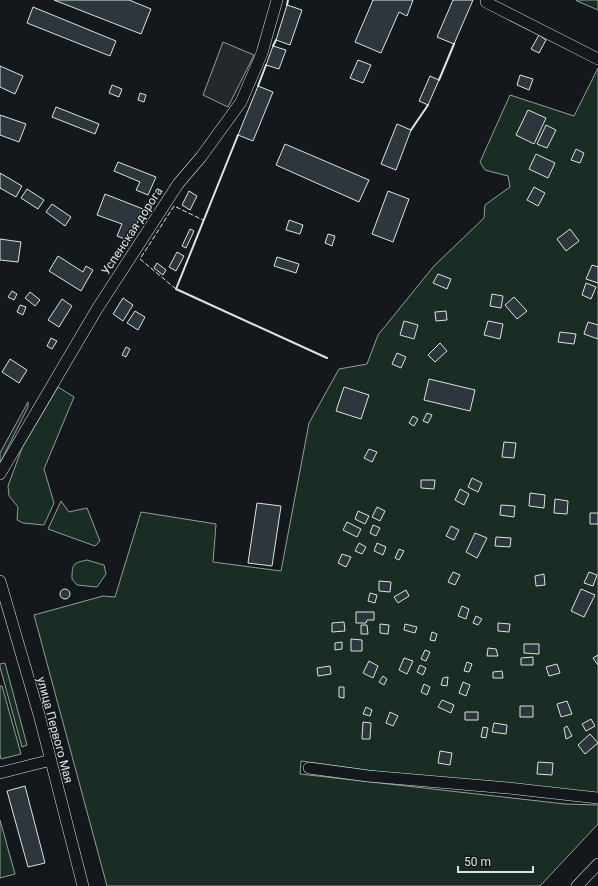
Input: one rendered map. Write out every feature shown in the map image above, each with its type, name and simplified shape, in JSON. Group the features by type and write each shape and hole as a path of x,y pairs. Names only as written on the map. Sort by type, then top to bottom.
{"street":[{"name":"Успенская дорога","path":"0,474 97,309 178,184 201,158 240,102 262,52 277,0"},
{"path":"486,2 598,59"},
{"name":"улица Первого Мая","path":"0,581 40,718 83,886"},
{"path":"0,773 51,760"},
{"path":"309,768 368,776 508,788 598,798"},
{"path":"577,886 598,864"}],"green space":[{"path":"576,0 598,0 598,10 577,1"},
{"path":"598,68 598,793 395,774 301,761 300,774 565,804 598,805 598,824 540,886 107,886 34,615 103,596 115,597 141,512 216,524 213,562 281,571 309,423 339,369 367,364 378,335 434,266 484,218 485,205 510,187 508,176 485,170 480,162 510,95 574,116"},
{"path":"58,387 74,397 44,469 54,503 44,525 23,523 17,520 18,507 9,496 8,486 22,448"},
{"path":"28,402 28,407 0,463 0,453"},
{"path":"61,501 69,512 87,508 100,541 95,546 48,529"},
{"path":"87,560 104,565 106,574 97,587 77,585 72,579 72,570 74,565"},
{"path":"5,663 27,745 22,747 0,667 0,664"},
{"path":"0,686 2,686 21,754 1,759 0,754"},
{"path":"0,820 15,874 0,878"}],"shaded area":[{"path":"223,42 254,55 228,107 203,95"}],"building":[{"path":"54,0 129,0 151,9 141,34"},
{"path":"373,0 413,0 407,16 399,12 381,53 355,42"},
{"path":"453,0 473,0 454,44 437,37"},
{"path":"287,5 302,10 290,45 276,40"},
{"path":"33,7 116,41 110,56 27,23"},
{"path":"539,35 546,40 539,53 531,49"},
{"path":"273,46 286,50 279,69 266,65"},
{"path":"358,60 371,65 363,83 350,78"},
{"path":"0,66 23,76 15,94 0,87"},
{"path":"520,75 533,79 529,90 517,85"},
{"path":"430,76 439,80 428,105 419,101"},
{"path":"112,85 122,89 119,97 109,93"},
{"path":"258,86 273,92 253,141 238,135"},
{"path":"140,93 146,95 144,102 138,100"},
{"path":"56,107 99,124 95,134 52,117"},
{"path":"528,110 546,118 534,144 516,135"},
{"path":"0,115 26,124 19,142 0,135"},
{"path":"397,124 411,130 396,170 381,164"},
{"path":"546,125 556,130 547,148 537,144"},
{"path":"285,144 369,180 359,202 276,165"},
{"path":"576,149 584,153 580,163 571,160"},
{"path":"536,154 555,163 548,178 529,169"},
{"path":"118,162 156,177 148,195 136,190 140,182 114,171"},
{"path":"0,173 22,186 16,197 0,188"},
{"path":"534,187 545,193 538,206 527,200"},
{"path":"27,189 44,200 38,209 21,198"},
{"path":"189,191 197,196 190,210 182,205"},
{"path":"388,191 409,199 393,242 372,234"},
{"path":"105,194 143,209 130,241 117,236 122,224 97,215"},
{"path":"52,204 71,217 65,226 46,212"},
{"path":"289,220 303,225 300,234 286,230"},
{"path":"190,229 194,231 186,248 182,246"},
{"path":"570,229 579,241 566,251 557,239"},
{"path":"328,234 335,236 332,246 325,243"},
{"path":"0,239 21,242 18,262 0,260"},
{"path":"177,252 184,256 176,271 169,267"},
{"path":"58,256 83,272 86,266 93,270 81,291 49,271"},
{"path":"277,257 299,264 296,273 274,266"},
{"path":"157,263 166,270 163,275 154,268"},
{"path":"592,265 598,267 598,283 586,279"},
{"path":"438,274 451,279 447,289 433,283"},
{"path":"586,283 596,287 591,299 582,295"},
{"path":"12,291 17,294 14,300 8,297"},
{"path":"30,292 40,300 35,306 25,298"},
{"path":"492,294 503,296 501,308 490,306"},
{"path":"514,297 527,311 517,319 505,305"},
{"path":"123,298 133,305 123,321 113,314"},
{"path":"62,299 72,306 59,327 48,320"},
{"path":"20,305 26,307 23,315 17,312"},
{"path":"135,311 145,317 138,330 127,323"},
{"path":"446,311 447,320 436,321 435,312"},
{"path":"404,321 418,325 414,339 400,335"},
{"path":"488,321 503,324 500,339 484,335"},
{"path":"588,322 598,325 598,339 584,334"},
{"path":"560,332 576,334 574,344 558,342"},
{"path":"51,338 57,341 52,349 47,346"},
{"path":"440,343 447,351 435,362 428,355"},
{"path":"126,347 130,349 126,357 122,355"},
{"path":"397,353 406,357 401,368 392,364"},
{"path":"10,359 27,370 19,383 2,372"},
{"path":"429,379 475,390 470,411 424,400"},
{"path":"344,387 369,395 361,419 336,411"},
{"path":"427,413 432,415 428,423 423,421"},
{"path":"413,416 418,419 414,426 409,423"},
{"path":"504,442 516,443 514,458 502,457"},
{"path":"369,449 377,452 372,462 364,458"},
{"path":"472,478 482,483 478,492 468,487"},
{"path":"421,480 435,480 434,489 421,488"},
{"path":"460,489 469,494 464,505 455,500"},
{"path":"530,493 545,495 544,508 529,506"},
{"path":"555,499 568,501 567,514 554,513"},
{"path":"257,503 281,506 272,566 248,563"},
{"path":"501,505 515,506 514,517 500,515"},
{"path":"377,507 385,511 380,521 372,517"},
{"path":"358,511 369,516 365,524 355,519"},
{"path":"590,513 598,513 598,524 590,524"},
{"path":"347,522 361,529 357,537 343,530"},
{"path":"373,525 380,528 376,536 370,533"},
{"path":"451,526 459,530 454,540 446,536"},
{"path":"475,533 487,538 477,558 466,552"},
{"path":"496,537 511,538 510,547 495,546"},
{"path":"359,543 366,547 362,554 355,551"},
{"path":"377,543 386,547 383,555 374,551"},
{"path":"399,549 404,551 399,560 395,558"},
{"path":"342,554 351,557 346,567 338,563"},
{"path":"453,572 460,575 455,585 448,582"},
{"path":"589,572 597,575 593,586 584,583"},
{"path":"544,574 545,585 536,586 535,576"},
{"path":"379,581 391,582 390,592 379,591"},
{"path":"63,589 67,589 69,590 69,598 63,599 60,596 60,592"},
{"path":"581,589 595,595 584,617 571,611"},
{"path":"406,590 409,596 398,603 394,597"},
{"path":"370,593 377,595 375,603 368,601"},
{"path":"462,606 469,609 466,619 458,616"},
{"path":"356,612 374,612 374,620 367,620 366,623 356,623"},
{"path":"476,616 482,619 478,625 473,623"},
{"path":"344,622 345,631 332,632 332,623"},
{"path":"498,623 510,624 509,632 498,631"},
{"path":"380,624 389,625 388,634 380,633"},
{"path":"405,624 417,627 415,633 404,630"},
{"path":"361,625 367,625 368,634 361,634"},
{"path":"432,632 437,634 435,641 430,640"},
{"path":"351,639 362,640 362,651 351,651"},
{"path":"342,642 342,649 335,650 335,643"},
{"path":"524,644 539,644 539,654 524,653"},
{"path":"488,648 496,649 498,656 487,656"},
{"path":"425,650 430,652 426,661 421,659"},
{"path":"598,655 598,665 593,658"},
{"path":"533,657 533,665 521,665 521,658"},
{"path":"404,658 413,661 407,674 399,670"},
{"path":"369,661 378,666 373,678 363,673"},
{"path":"467,662 472,664 469,672 464,671"},
{"path":"557,664 560,673 549,676 546,667"},
{"path":"420,665 426,668 423,675 417,672"},
{"path":"330,666 331,674 318,676 317,668"},
{"path":"502,671 503,678 493,678 493,672"},
{"path":"383,676 387,679 384,685 379,682"},
{"path":"448,677 447,686 441,685 443,678"},
{"path":"463,682 470,685 466,696 459,693"},
{"path":"424,684 430,687 427,695 421,692"},
{"path":"339,687 344,687 344,698 339,697"},
{"path":"442,700 454,705 451,713 438,707"},
{"path":"567,701 572,714 561,717 557,704"},
{"path":"520,706 533,706 533,717 520,717"},
{"path":"366,707 372,710 370,716 363,714"},
{"path":"390,712 398,716 393,726 386,723"},
{"path":"465,712 478,712 478,720 465,720"},
{"path":"591,719 595,726 586,731 582,724"},
{"path":"363,722 371,723 370,739 362,739"},
{"path":"494,723 507,725 506,734 492,732"},
{"path":"567,726 572,736 566,739 564,728"},
{"path":"483,727 488,728 486,738 481,737"},
{"path":"590,734 598,743 585,754 578,745"},
{"path":"440,751 452,753 450,765 438,763"},
{"path":"538,762 553,763 552,775 537,774"},
{"path":"25,786 45,863 28,867 7,791"}],"fence":[{"path":"176,289 140,259 174,206 203,220"}],"wall":[{"path":"287,5 288,0"},
{"path":"273,46 276,40"},
{"path":"439,80 454,44"},
{"path":"258,86 266,65"},
{"path":"411,130 428,105"},
{"path":"238,135 176,289 327,358"}]}
